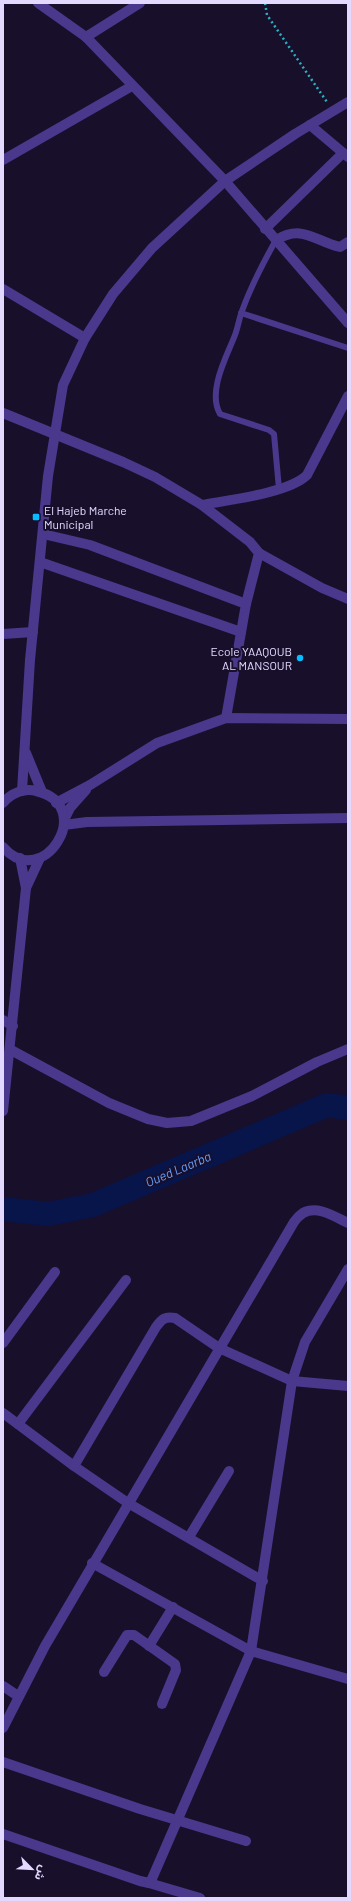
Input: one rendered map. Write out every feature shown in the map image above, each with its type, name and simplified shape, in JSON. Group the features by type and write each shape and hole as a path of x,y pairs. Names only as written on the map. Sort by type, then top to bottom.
{"street":[{"path":"38,3 86,37 225,181 348,323"},
{"path":"86,37 140,3"},
{"path":"3,160 132,86"},
{"path":"22,791 33,632 42,534 54,435 63,385 85,338 113,294 152,248 225,181 333,110 348,102"},
{"path":"265,229 346,155 310,125"},
{"path":"276,240 292,232 314,236 340,247 348,242"},
{"path":"3,289 85,338"},
{"path":"202,505 294,485 307,474 348,396"},
{"path":"3,413 123,462 148,474 202,505 250,542 259,553 322,588 348,599"},
{"path":"42,534 90,545 246,604"},
{"path":"226,718 246,604 259,553"},
{"path":"40,562 241,632"},
{"path":"3,634 33,632"},
{"path":"56,803 90,786 158,743 226,718 348,719"},
{"path":"25,750 42,792"},
{"path":"3,847 11,854 20,858 40,858 50,853 62,836 64,823 70,808 90,786"},
{"path":"3,802 12,794 22,791 32,790 42,792 56,803 64,823"},
{"path":"64,823 348,818"},
{"path":"3,1111 11,1050 26,888 20,858"},
{"path":"26,888 40,858"},
{"path":"3,1020 13,1026"},
{"path":"11,1050 109,1103 148,1119 167,1123 191,1121 252,1096 317,1062 348,1049"},
{"path":"3,1728 18,1696 92,1563 294,1222 303,1213 317,1210 330,1214 348,1223"},
{"path":"149,1883 178,1821 251,1651 263,1581 292,1381 304,1342 348,1269"},
{"path":"3,1344 55,1272"},
{"path":"18,1424 126,1280"},
{"path":"74,1466 162,1320 167,1316 175,1318 219,1348 292,1381 348,1386"},
{"path":"3,1413 74,1466 128,1503 263,1581"},
{"path":"189,1537 229,1471"},
{"path":"92,1563 251,1651 348,1679"},
{"path":"149,1646 173,1607"},
{"path":"104,1672 127,1635 134,1635 174,1663 176,1667 162,1704"},
{"path":"3,1686 18,1696"},
{"path":"3,1762 178,1821 246,1841"},
{"path":"3,1834 140,1881 200,1898"}],"lane":[{"path":"276,240 260,269 241,313 236,334 226,352 216,387 218,411 225,417 269,430 274,434 279,489"},
{"path":"241,313 348,348"}],"path":[{"path":"265,3 267,14 333,110"}],"waterway":[{"name":"Oued Laarba","path":"3,1209 48,1214 93,1205 327,1105 348,1108"}],"place":[{"name":"El Hajeb Marche Municipal","path":"36,517"},
{"name":"Ecole YAAQOUB AL MANSOUR","path":"300,658"}]}
